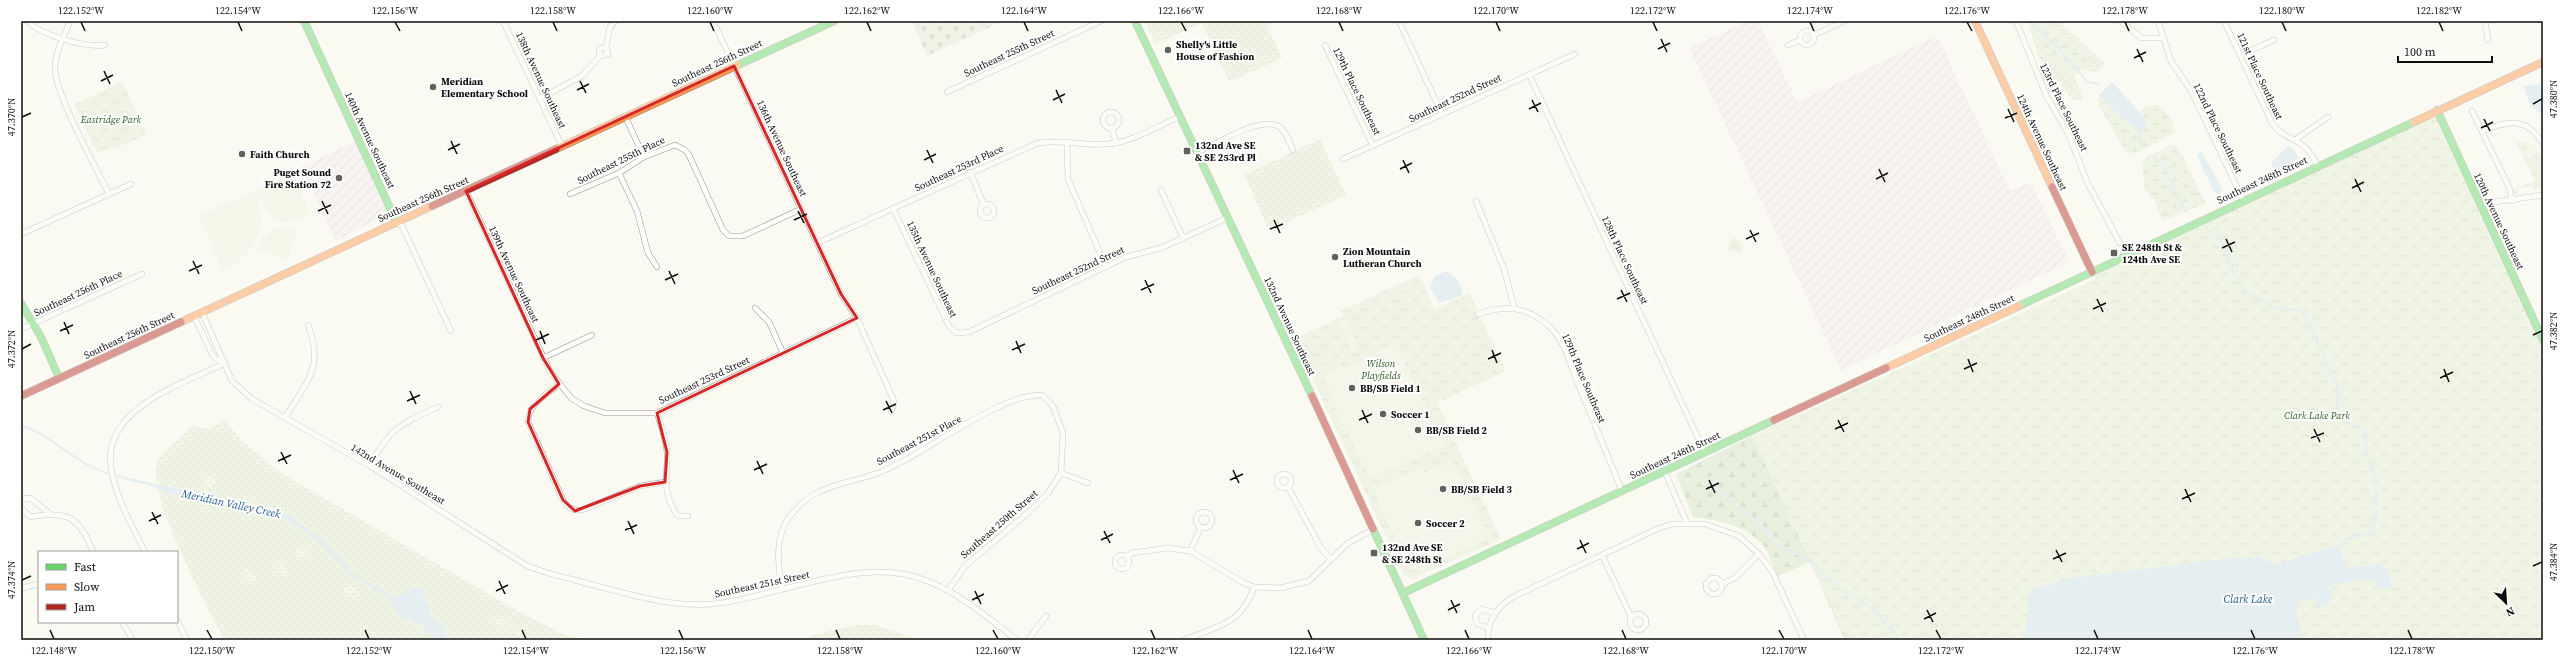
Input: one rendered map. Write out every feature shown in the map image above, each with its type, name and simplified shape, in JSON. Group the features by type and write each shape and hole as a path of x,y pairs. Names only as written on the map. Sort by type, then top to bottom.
{"street":[{"path":"26,21 40,31 87,45 104,45"},
{"path":"70,21 55,62 57,82 109,194"},
{"name":"140th Avenue Southeast","path":"304,21 396,221 402,226 451,331"},
{"name":"138th Avenue Southeast","path":"503,21 562,146"},
{"path":"539,99 582,76 600,56 598,50 606,48 610,27 615,21"},
{"name":"136th Avenue Southeast","path":"713,21 841,294 857,318 894,401 891,412"},
{"name":"Southeast 256th Street","path":"21,396 396,221 466,191 625,116 834,21"},
{"name":"Southeast 255th Street","path":"947,92 1101,21"},
{"name":"132nd Avenue Southeast","path":"1135,21 1374,529 1424,640"},
{"path":"1399,21 1442,114"},
{"path":"1814,35 1844,21"},
{"name":"124th Avenue Southeast","path":"1975,21 2092,272"},
{"name":"123rd Place Southeast","path":"2016,21 2047,97 2068,133 2088,184 2120,243"},
{"path":"2121,21 2141,38 2163,38"},
{"name":"122nd Place Southeast","path":"2158,21 2171,61 2192,92 2243,200"},
{"name":"121st Place Southeast","path":"2224,21 2272,123 2279,132 2296,139 2310,150 2317,165"},
{"path":"2485,21 2488,40"},
{"path":"1788,46 1800,40 1805,32 1813,32 1814,35"},
{"path":"1800,40 1804,44 1810,44 1815,37 1814,35"},
{"path":"2241,55 2274,40"},
{"name":"129th Place Southeast","path":"1324,45 1373,146"},
{"name":"Southeast 252nd Street","path":"1343,159 1575,54"},
{"name":"Southeast 248th Street","path":"1403,593 1665,472 2317,165 2543,62"},
{"name":"128th Place Southeast","path":"1529,74 1705,453"},
{"name":"120th Avenue Southeast","path":"2437,110 2543,340"},
{"path":"2472,111 2483,130 2509,187 2512,201"},
{"path":"625,116 644,157"},
{"name":"Southeast 253rd Place","path":"817,243 970,172 1038,143 1050,141 1067,143 1116,143 1179,117"},
{"path":"2296,139 2328,117"},
{"path":"2483,130 2497,124 2524,124 2531,128 2543,144"},
{"path":"1196,153 1258,125 1278,126 1284,131 1293,150"},
{"path":"1112,128 1116,143"},
{"path":"1067,143 1068,179 1106,267"},
{"name":"Southeast 255th Place","path":"570,194 619,172 644,157 670,146 680,146 689,156 723,230 730,236 743,236 801,209"},
{"path":"619,172 637,211 648,253 657,267"},
{"path":"970,172 984,205"},
{"path":"21,234 131,184"},
{"path":"1161,190 1183,238"},
{"name":"139th Avenue Southeast","path":"466,191 543,358 559,384"},
{"path":"2481,204 2512,201 2543,195"},
{"path":"1476,201 1504,269 1514,307 1495,308 1478,314"},
{"name":"135th Avenue Southeast","path":"893,208 949,326 960,333"},
{"name":"Southeast 252nd Street","path":"960,333 969,332 1134,254 1161,248 1227,218"},
{"name":"Southeast 256th Place","path":"21,329 142,274"},
{"path":"21,303 42,339 59,378"},
{"name":"129th Place Southeast","path":"1514,307 1539,319 1555,333 1622,491"},
{"path":"755,308 769,322 783,353"},
{"name":"142nd Avenue Southeast","path":"202,312 221,353 223,364"},
{"name":"142nd Avenue Southeast","path":"194,316 213,356 223,364 240,390 252,399 370,466 526,565 541,572 577,580"},
{"name":"Southeast 253rd Street","path":"559,384 571,398 584,406 605,413 657,413 857,318"},
{"path":"285,418 314,367 316,348 308,325"},
{"path":"543,358 592,335"},
{"path":"145,551 120,498 110,457 112,444 126,420 138,408 223,364"},
{"path":"559,384 530,409 527,414 528,422 563,500 575,511 640,486 665,482"},
{"name":"Southeast 251st Place","path":"782,589 778,555 783,531 789,517 812,495 829,487 878,473 988,413 1022,398 1042,395 1053,406 1063,434 1061,473"},
{"path":"370,466 388,434 404,422 438,407"},
{"path":"657,413 667,452 665,482 668,497 676,513 681,517 688,516"},
{"path":"1665,472 1687,522"},
{"path":"1061,473 1088,483"},
{"name":"Southeast 250th Street","path":"948,589 965,566 1030,511 1048,493 1061,473"},
{"path":"1288,487 1315,537 1330,558"},
{"path":"21,499 30,498 49,513 75,521 81,526 93,551"},
{"path":"21,507 30,517 49,513"},
{"path":"1488,640 1492,618 1495,613 1513,597 1657,529 1687,522 1722,528 1739,536 1759,554 1772,571 1804,640"},
{"path":"1190,551 1201,527"},
{"path":"1127,557 1132,553 1168,548 1190,551 1242,582 1254,587 1281,588 1297,585 1318,575 1330,558 1348,543 1374,529"},
{"path":"1722,584 1735,578 1759,554"},
{"path":"1602,555 1631,617"},
{"name":"Southeast 251st Street","path":"577,580 628,594 701,604 738,599 869,572 904,574 948,589"},
{"path":"21,588 38,584"},
{"path":"1184,640 1240,614 1249,602 1254,587"},
{"path":"948,589 1017,640"},
{"path":"1489,628 1477,624 1475,615 1482,609 1495,613"},
{"path":"1028,640 1046,616"},
{"path":"178,622 186,640"},
{"path":"123,623 133,640"}],"highlighted area":[{"path":"734,66 841,294 857,318 657,413 667,452 665,482 640,486 575,511 563,500 528,422 530,409 559,384 543,358 466,191"}],"shaded area":[{"path":"1747,21 1758,21 1797,102 1937,36 2010,191 2031,182 2069,262 1841,370 1689,48"},
{"path":"356,141 385,209 385,215 336,241 301,167"}],"green space":[{"path":"912,21 1003,21 927,56"},
{"path":"1145,21 1276,21 1267,26 1282,58 1229,82 1202,23 1155,44"},
{"path":"2027,21 2042,21 2037,34 2056,68 2074,73 2083,99 2074,101 2060,83 2051,85 2040,61"},
{"path":"2042,21 2051,21 2087,57 2079,74 2056,68 2037,34"},
{"path":"2051,21 2059,21 2105,64 2096,74 2082,68 2087,56"},
{"name":"Eastridge Park","path":"122,82 147,134 116,148 97,152 74,104"},
{"path":"2099,95 2120,117 2145,118 2140,112 2146,106 2159,105 2171,120 2175,132 2139,152 2126,153 2097,102"},
{"name":"Clark Lake Park","path":"2437,110 2543,340 2543,640 1847,640 1752,436 2096,279 2092,272"},
{"path":"1320,139 1346,195 1269,230 1244,175"},
{"path":"2516,142 2533,144 2543,160 2543,188 2534,190 2533,186 2518,189 2518,193 2514,194 2513,190 2535,181"},
{"path":"2175,145 2183,156 2205,201 2204,204 2163,221 2154,200 2145,190 2142,164 2147,157"},
{"path":"2529,145 2533,145 2537,151 2533,157 2529,157 2525,153 2525,149"},
{"path":"293,176 296,178 310,216 289,222 282,222 271,216 266,210 256,191"},
{"path":"255,191 261,215 257,238 243,257 234,265 223,271 200,218 201,214"},
{"path":"274,228 287,228 297,231 288,259 258,249 262,239"},
{"path":"1733,237 1743,245 1741,254 1728,250 1727,247"},
{"path":"1411,261 1413,267 1401,272 1399,266"},
{"name":"Wilson Playfields","path":"1419,275 1435,309 1469,293 1506,371 1437,403 1501,539 1412,579 1404,575 1296,343 1298,337 1343,316 1341,311"},
{"path":"1345,319 1359,349 1352,352 1339,322"},
{"name":"Soccer 1","path":"1393,345 1397,346 1434,426 1437,425 1444,441 1442,446 1370,479 1333,403 1335,402 1325,379 1327,373 1341,366 1343,369"},
{"path":"225,420 243,442 281,473 516,610 565,635 589,640 224,640 180,550 160,498 156,477 158,461 161,456 191,426 209,429"},
{"path":"1752,436 1803,545 1919,640 1845,640 1810,562 1778,576 1763,545 1756,538 1739,528 1721,522 1693,517 1676,474"},
{"name":"Soccer 2","path":"1450,462 1454,464 1488,536 1486,539 1420,570 1412,569 1407,565 1374,492 1375,489 1421,467 1425,473"},
{"path":"859,625 876,625 920,640 798,640 839,628"}],"sand":[{"path":"207,476 211,476 213,477 213,485 207,486 204,483 204,479"},
{"path":"301,548 306,553 301,558 296,553"},
{"path":"283,561 287,573 283,575 279,572 280,563"},
{"path":"246,569 249,569 255,576 255,582 252,582 243,575"},
{"path":"349,586 357,588 356,593 345,594 344,590"},
{"path":"494,618 504,621 506,626 503,627 494,622"},
{"path":"518,628 526,634 527,638 523,639 514,633"}],"water":[{"path":"2112,82 2145,118 2147,123 2140,132 2120,117 2099,95"},
{"path":"2539,84 2543,90 2543,117 2541,113 2531,107 2523,86"},
{"path":"2288,146 2294,149 2299,159 2284,168 2280,166 2279,170 2274,171 2271,163"},
{"path":"2201,150 2223,190 2219,195 2213,190 2197,156"},
{"path":"1447,271 1457,279 1463,293 1460,296 1440,303 1432,292 1430,285 1435,276"},
{"path":"134,479 287,514 319,537 355,574 396,598 413,589 422,590 432,617 441,625 448,639 451,640 434,640 419,622 399,616 388,598 354,576 317,540 285,518 171,494 146,484 134,482"},
{"name":"Clark Lake","path":"2331,547 2339,548 2346,568 2379,564 2387,570 2392,586 2386,590 2379,588 2371,579 2333,584 2329,591 2332,597 2328,603 2319,608 2312,598 2303,599 2295,606 2300,628 2300,640 2025,640 2029,590 2078,577 2224,559 2259,557 2275,565"}],"waterway":[{"path":"2030,21 2068,58 2087,82 2099,84"},
{"path":"2139,130 2141,149"},
{"path":"2154,157 2167,170 2179,202 2187,211"},
{"path":"2205,226 2220,239 2234,274 2246,291 2273,307 2303,311 2337,385 2337,411 2339,416 2347,423 2358,426 2364,430 2368,460 2374,476 2378,511 2370,533 2347,539 2336,548"},
{"name":"Meridian Valley Creek","path":"21,425 43,435 84,463 107,473"},
{"name":"Meridian Valley Creek","path":"118,476 136,481"},
{"path":"1712,477 1719,492 1756,520 1779,545 1811,561 1842,590 1871,607 1900,640"}],"traffic: fast":[{"path":"304,21 396,221"},
{"path":"738,65 834,21"},
{"path":"1135,21 1312,396"},
{"path":"2437,110 2543,340"},
{"path":"2019,306 2414,122"},
{"path":"21,303 42,339 59,378"},
{"path":"1403,593 1774,420"},
{"path":"1373,529 1424,640"}],"traffic: slow":[{"path":"1975,21 2052,187"},
{"path":"2414,122 2543,62"},
{"path":"556,149 738,65"},
{"path":"181,322 432,206"},
{"path":"1886,368 2019,306"}],"traffic: jam":[{"path":"432,206 556,149"},
{"path":"2052,187 2092,272"},
{"path":"21,396 181,322"},
{"path":"1774,420 1886,368"},
{"path":"1312,396 1373,529"}],"place":[{"name":"Shelly's Little House of Fashion","path":"1168,50"},
{"name":"Meridian Elementary School","path":"433,87"},
{"name":"132nd Ave SE & SE 253rd Pl","path":"1187,151"},
{"name":"Faith Church","path":"242,154"},
{"name":"Puget Sound Fire Station 72","path":"339,178"},
{"name":"SE 248th St & 124th Ave SE","path":"2114,253"},
{"name":"Zion Mountain Lutheran Church","path":"1335,257"},
{"name":"BB/SB Field 1","path":"1352,388"},
{"name":"Soccer 1","path":"1383,414"},
{"name":"BB/SB Field 2","path":"1418,430"},
{"name":"BB/SB Field 3","path":"1443,489"},
{"name":"Soccer 2","path":"1418,523"},
{"name":"132nd Ave SE & SE 248th St","path":"1374,553"}]}
